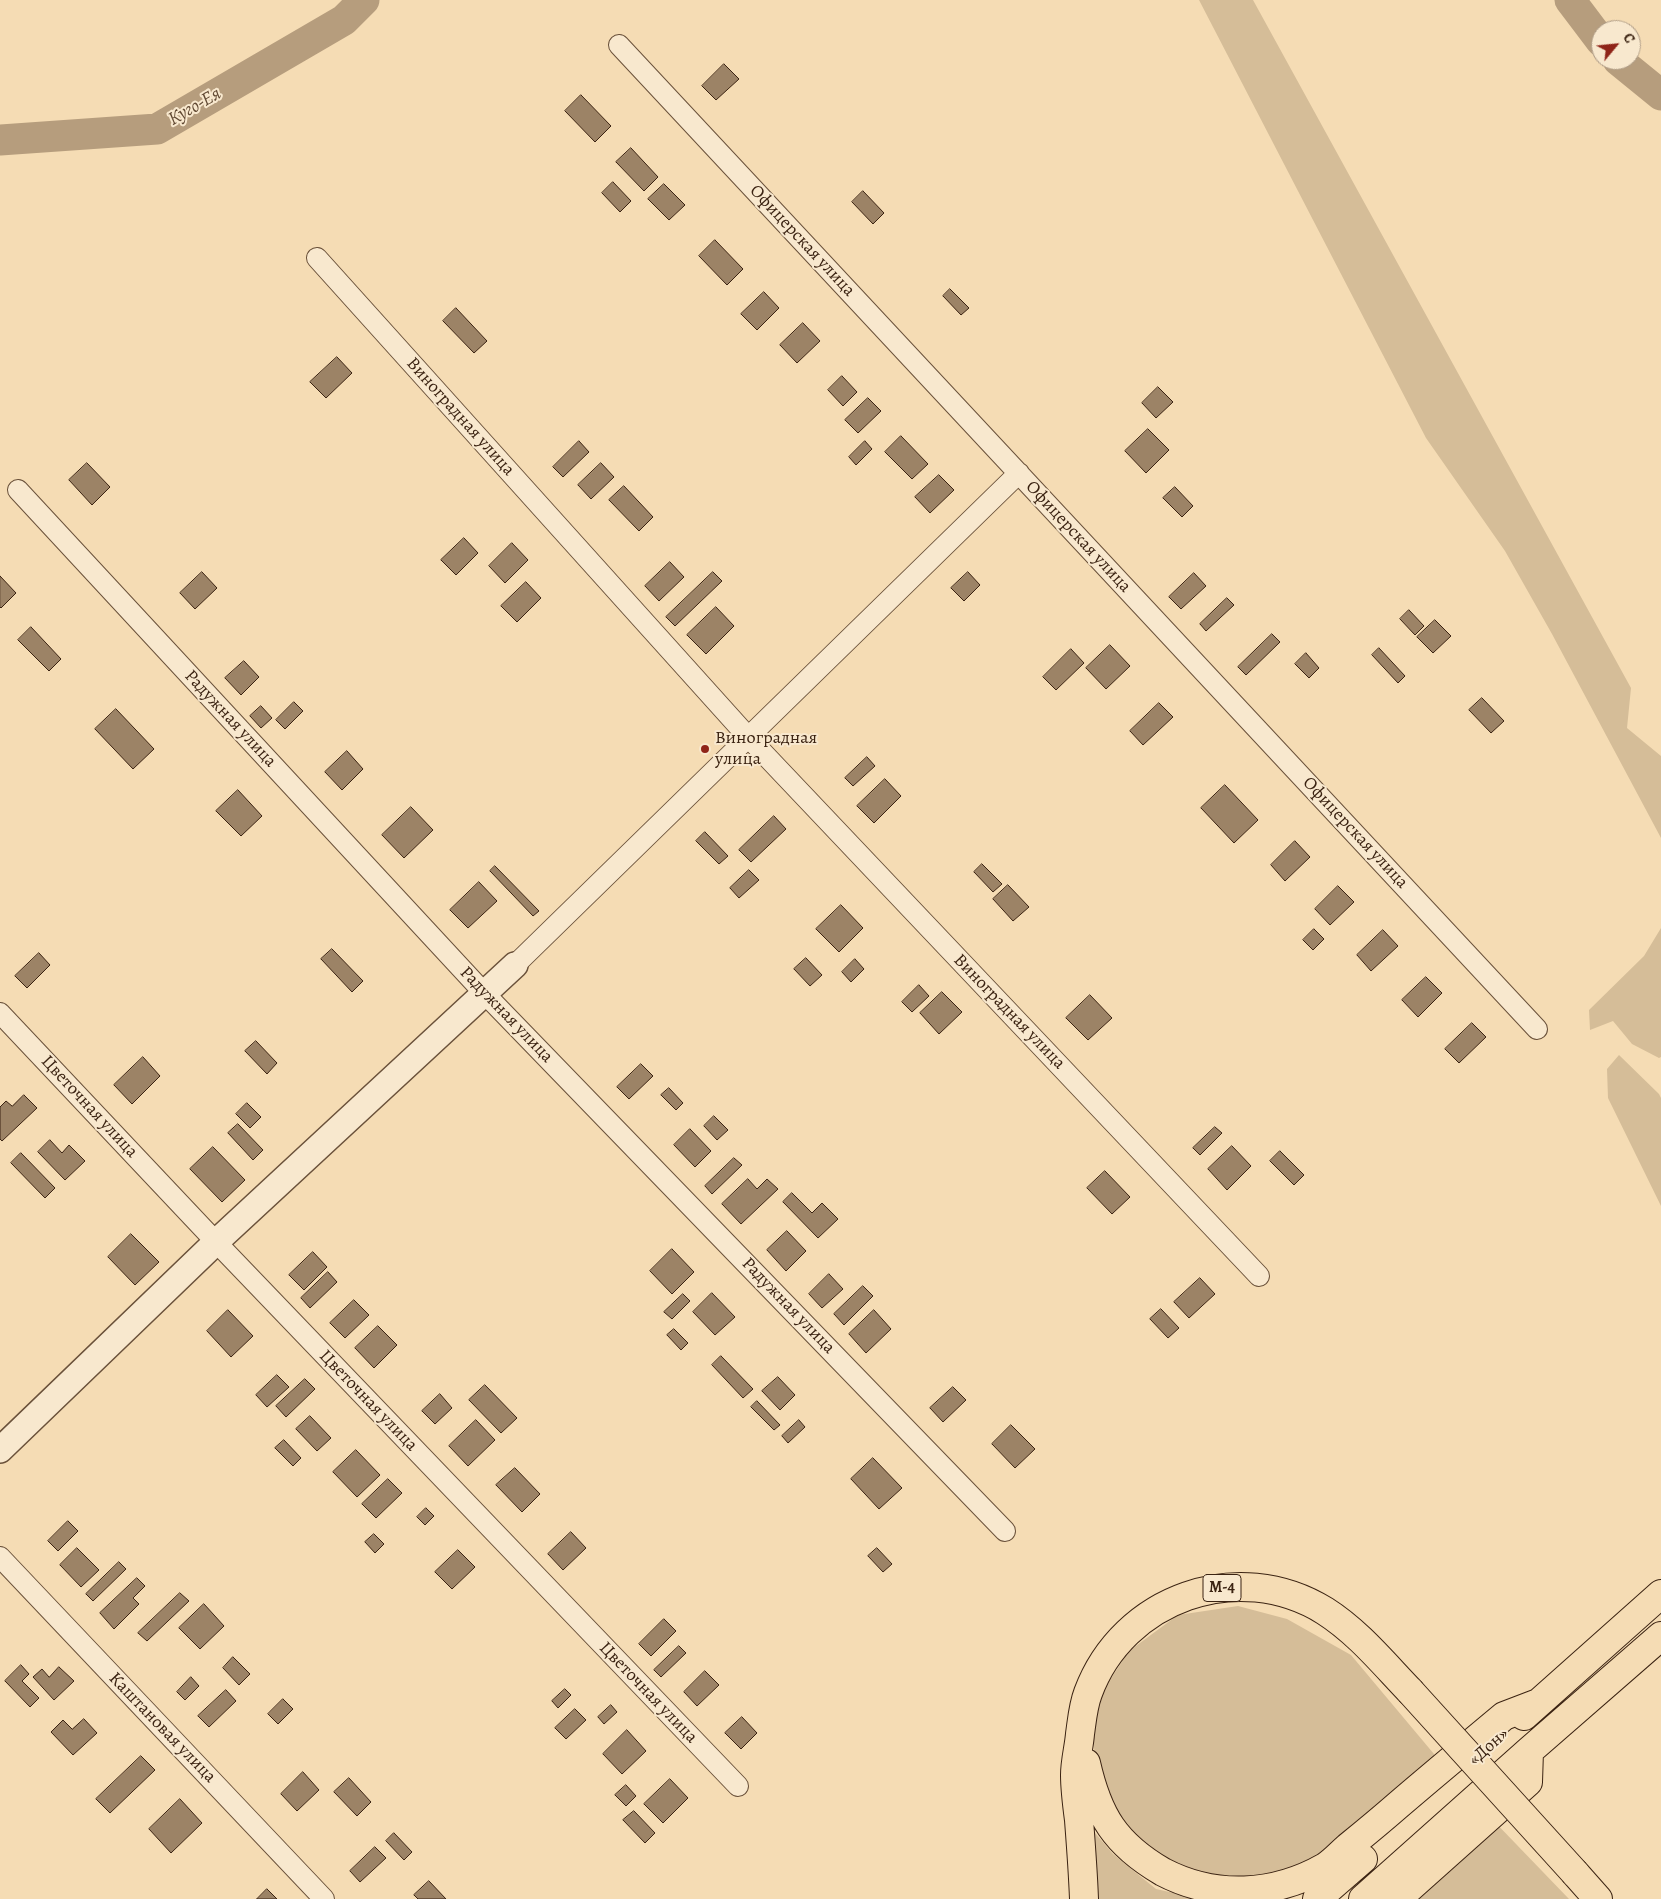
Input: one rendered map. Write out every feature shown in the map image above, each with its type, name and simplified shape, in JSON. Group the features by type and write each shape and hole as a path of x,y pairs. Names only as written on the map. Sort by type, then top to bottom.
{"highway":[{"name":"М-4","path":"1084,1899 1075,1774 1083,1714 1088,1693 1100,1667 1116,1644 1135,1624 1158,1609 1182,1597 1209,1589 1238,1586 1262,1588 1292,1596 1324,1610 1351,1630 1410,1691 1598,1899"},
{"name":"«Дон»","path":"1317,1899 1661,1594"},
{"name":"«Дон»","path":"1363,1899 1661,1636"},
{"name":"М-4","path":"1080,1737 1092,1788 1104,1818 1122,1842 1147,1863 1171,1877 1202,1889 1230,1893 1258,1892 1289,1884 1326,1866 1504,1716 1538,1703"},
{"path":"1397,1899 1528,1782 1529,1751"}],"street":[{"name":"Офицерская улица","path":"619,45 1537,1029"},
{"name":"Виноградная улица","path":"317,258 749,738 1259,1276"},
{"path":"0,1450 216,1242 486,994 1019,473"},
{"name":"Радужная улица","path":"18,490 486,994 1005,1531"},
{"name":"Цветочная улица","path":"0,1013 216,1242 738,1786"},
{"name":"Каштановая улица","path":"0,1558 324,1899"}],"shaded area":[{"path":"1199,0 1253,0 1631,688 1627,728 1661,756 1661,838 1552,634 1505,551 1426,438"},
{"path":"1661,928 1661,1057 1659,1058 1632,1044 1613,1021 1590,1030 1589,1010 1644,956"},
{"path":"1619,1055 1661,1098 1661,1206 1608,1098 1607,1069"},
{"path":"1238,1606 1287,1619 1351,1655 1439,1760 1329,1852 1280,1879 1226,1884 1144,1850 1114,1817 1097,1775 1093,1738 1102,1692 1129,1651 1178,1615"},
{"path":"1490,1817 1569,1899 1401,1899"},
{"path":"1085,1821 1113,1854 1156,1889 1201,1899 1086,1899"}],"building":[{"path":"724,64 739,79 716,100 702,86"},
{"path":"581,95 611,126 595,142 565,111"},
{"path":"631,148 658,177 644,191 616,162"},
{"path":"613,182 631,201 620,212 602,193"},
{"path":"664,184 685,205 669,220 648,199"},
{"path":"863,191 884,213 873,224 852,202"},
{"path":"715,240 743,269 727,285 699,256"},
{"path":"950,289 969,308 961,315 943,296"},
{"path":"764,292 779,308 757,330 741,314"},
{"path":"456,308 487,341 474,353 443,321"},
{"path":"803,323 820,341 797,363 780,345"},
{"path":"337,357 352,373 326,398 310,382"},
{"path":"842,376 857,392 843,406 828,390"},
{"path":"1158,387 1173,402 1156,418 1142,403"},
{"path":"868,398 881,411 858,433 845,420"},
{"path":"1148,429 1169,450 1146,473 1125,451"},
{"path":"901,436 928,464 912,479 885,452"},
{"path":"579,441 589,452 563,477 553,467"},
{"path":"865,441 872,449 856,465 849,457"},
{"path":"87,463 110,487 92,505 69,480"},
{"path":"601,463 614,477 591,499 578,485"},
{"path":"939,475 954,490 930,513 915,497"},
{"path":"624,486 653,517 639,531 609,500"},
{"path":"1175,487 1193,506 1182,517 1163,498"},
{"path":"464,538 478,553 456,575 441,560"},
{"path":"512,543 528,560 505,583 489,566"},
{"path":"670,562 684,577 659,601 645,586"},
{"path":"202,572 217,588 195,609 180,593"},
{"path":"713,572 722,581 675,626 666,617"},
{"path":"968,572 980,585 964,601 951,588"},
{"path":"1194,573 1206,586 1181,609 1169,597"},
{"path":"0,576 16,593 1,608 0,607"},
{"path":"526,582 541,598 517,622 501,606"},
{"path":"1227,598 1234,605 1206,631 1200,624"},
{"path":"716,607 734,626 706,654 687,635"},
{"path":"1409,610 1424,626 1415,635 1400,619"},
{"path":"1435,620 1451,636 1433,653 1417,637"},
{"path":"31,627 61,659 49,671 18,640"},
{"path":"1272,634 1280,642 1246,675 1238,667"},
{"path":"1110,645 1130,666 1106,689 1086,668"},
{"path":"1379,648 1405,676 1398,683 1372,655"},
{"path":"1071,649 1084,663 1056,690 1043,677"},
{"path":"1306,653 1319,668 1309,678 1295,664"},
{"path":"244,661 259,677 241,695 225,678"},
{"path":"1482,698 1504,721 1491,733 1469,710"},
{"path":"294,702 303,711 285,729 276,720"},
{"path":"1159,703 1173,717 1143,745 1130,731"},
{"path":"261,706 272,718 261,728 250,716"},
{"path":"116,709 154,749 133,769 95,729"},
{"path":"347,751 363,769 342,790 325,772"},
{"path":"867,757 875,766 853,786 845,778"},
{"path":"885,779 901,796 874,823 857,806"},
{"path":"1225,785 1258,820 1234,843 1201,808"},
{"path":"238,790 262,816 241,836 216,811"},
{"path":"411,807 433,830 404,858 382,835"},
{"path":"774,816 786,829 751,862 739,850"},
{"path":"705,832 728,856 719,864 696,841"},
{"path":"1295,841 1310,857 1285,881 1271,865"},
{"path":"982,864 1002,884 993,892 974,872"},
{"path":"495,866 539,911 533,916 490,871"},
{"path":"749,870 759,880 739,898 730,888"},
{"path":"479,882 497,901 468,928 450,910"},
{"path":"1008,885 1029,907 1013,921 993,899"},
{"path":"1338,886 1354,902 1330,925 1315,909"},
{"path":"841,905 863,928 839,952 816,929"},
{"path":"1314,929 1324,939 1313,950 1303,940"},
{"path":"1383,930 1398,946 1371,971 1357,955"},
{"path":"332,949 363,981 352,992 321,959"},
{"path":"39,953 50,965 27,988 15,976"},
{"path":"806,958 822,975 810,986 794,969"},
{"path":"855,959 864,969 851,982 842,972"},
{"path":"1426,977 1442,993 1418,1017 1402,1000"},
{"path":"919,985 929,996 912,1012 902,1002"},
{"path":"942,992 962,1012 939,1034 920,1013"},
{"path":"1090,995 1112,1018 1088,1040 1066,1018"},
{"path":"1472,1023 1486,1037 1459,1063 1445,1049"},
{"path":"256,1041 277,1063 267,1074 245,1051"},
{"path":"143,1057 160,1076 132,1104 114,1085"},
{"path":"641,1064 653,1076 629,1099 617,1087"},
{"path":"669,1088 683,1103 676,1110 661,1095"},
{"path":"24,1095 37,1108 2,1141 0,1139 0,1107 6,1101 12,1106"},
{"path":"247,1103 261,1117 250,1128 236,1114"},
{"path":"714,1116 728,1130 717,1140 704,1126"},
{"path":"238,1124 263,1150 253,1160 228,1133"},
{"path":"1215,1127 1222,1133 1200,1155 1193,1148"},
{"path":"690,1129 711,1151 695,1167 674,1145"},
{"path":"50,1140 62,1153 69,1145 85,1161 65,1180 38,1152"},
{"path":"1232,1146 1251,1166 1227,1190 1208,1169"},
{"path":"213,1147 245,1180 222,1202 190,1169"},
{"path":"1280,1151 1304,1175 1294,1185 1270,1161"},
{"path":"21,1153 55,1188 45,1198 11,1163"},
{"path":"734,1158 742,1165 712,1194 705,1186"},
{"path":"1105,1171 1130,1197 1112,1214 1087,1188"},
{"path":"748,1179 757,1189 767,1179 778,1189 741,1224 722,1204"},
{"path":"792,1193 812,1213 822,1203 838,1219 818,1238 783,1202"},
{"path":"787,1231 806,1251 786,1271 767,1250"},
{"path":"131,1234 159,1262 135,1285 108,1257"},
{"path":"672,1249 694,1272 672,1294 650,1271"},
{"path":"313,1252 327,1267 304,1290 289,1275"},
{"path":"328,1272 337,1282 310,1308 301,1298"},
{"path":"829,1274 843,1289 822,1308 809,1294"},
{"path":"1200,1278 1215,1294 1189,1318 1174,1302"},
{"path":"863,1286 873,1296 844,1325 834,1314"},
{"path":"712,1293 735,1317 715,1335 693,1312"},
{"path":"683,1294 690,1301 672,1319 664,1312"},
{"path":"354,1300 369,1315 345,1338 330,1323"},
{"path":"1161,1309 1179,1328 1168,1338 1150,1319"},
{"path":"228,1310 253,1336 231,1357 207,1331"},
{"path":"874,1310 891,1329 866,1353 849,1334"},
{"path":"378,1326 397,1345 374,1368 355,1348"},
{"path":"674,1329 688,1343 681,1350 667,1335"},
{"path":"721,1356 753,1389 743,1398 712,1365"},
{"path":"277,1375 289,1387 267,1407 256,1395"},
{"path":"778,1377 795,1395 780,1410 762,1391"},
{"path":"305,1379 315,1389 286,1417 276,1406"},
{"path":"485,1385 517,1418 501,1433 469,1400"},
{"path":"953,1387 966,1400 943,1422 930,1408"},
{"path":"440,1394 452,1408 435,1424 422,1411"},
{"path":"757,1401 780,1425 774,1430 751,1407"},
{"path":"310,1416 331,1438 317,1451 296,1429"},
{"path":"476,1420 495,1440 468,1466 449,1446"},
{"path":"799,1420 805,1427 788,1443 782,1436"},
{"path":"1011,1425 1035,1449 1015,1468 992,1444"},
{"path":"284,1440 301,1458 293,1466 275,1448"},
{"path":"356,1450 380,1475 357,1497 333,1472"},
{"path":"873,1458 902,1488 879,1509 851,1479"},
{"path":"515,1468 540,1494 522,1512 496,1485"},
{"path":"388,1479 402,1493 376,1518 362,1504"},
{"path":"426,1508 434,1516 425,1525 417,1517"},
{"path":"68,1521 78,1531 58,1551 48,1541"},
{"path":"571,1532 586,1548 563,1570 548,1554"},
{"path":"374,1534 384,1544 375,1553 365,1542"},
{"path":"77,1548 99,1570 81,1587 60,1565"},
{"path":"877,1548 892,1564 883,1572 868,1556"},
{"path":"458,1550 475,1567 452,1589 435,1572"},
{"path":"119,1562 126,1569 93,1601 86,1594"},
{"path":"137,1578 145,1586 133,1598 139,1604 114,1629 100,1613"},
{"path":"180,1593 189,1601 147,1641 138,1633"},
{"path":"204,1604 224,1626 200,1649 179,1628"},
{"path":"664,1619 676,1631 651,1656 639,1644"},
{"path":"679,1646 686,1653 661,1677 654,1670"},
{"path":"233,1657 250,1674 239,1685 223,1668"},
{"path":"21,1665 29,1674 22,1681 39,1698 30,1707 5,1681"},
{"path":"59,1667 74,1681 54,1700 33,1677 42,1669 49,1677"},
{"path":"705,1671 719,1685 697,1706 684,1692"},
{"path":"191,1677 199,1686 185,1700 177,1692"},
{"path":"565,1689 571,1695 558,1708 552,1701"},
{"path":"226,1690 236,1701 209,1727 198,1716"},
{"path":"283,1699 293,1709 278,1724 268,1714"},
{"path":"611,1705 617,1712 604,1724 598,1717"},
{"path":"575,1709 586,1720 566,1739 555,1728"},
{"path":"742,1717 757,1733 741,1749 725,1733"},
{"path":"84,1719 97,1733 73,1755 51,1732 63,1720 72,1729"},
{"path":"627,1730 646,1751 622,1774 603,1754"},
{"path":"141,1756 155,1770 110,1813 96,1799"},
{"path":"303,1772 319,1790 297,1811 281,1794"},
{"path":"349,1778 371,1802 357,1816 334,1792"},
{"path":"670,1779 688,1798 663,1823 644,1804"},
{"path":"626,1785 636,1796 626,1806 615,1795"},
{"path":"180,1799 202,1823 171,1853 149,1829"},
{"path":"634,1811 655,1833 645,1843 623,1820"},
{"path":"394,1833 412,1852 404,1860 386,1841"},
{"path":"375,1847 386,1858 360,1882 350,1871"},
{"path":"429,1881 446,1899 418,1899 414,1895"},
{"path":"267,1889 277,1899 257,1899"}],"waterway":[{"name":"Куго-Ея","path":"0,140 157,129 344,20 364,0"},
{"name":"Куго-Ея","path":"1570,0 1591,28"},
{"name":"Куго-Ея","path":"1630,70 1661,95"}],"place":[{"name":"Виноградная улица","path":"705,749"}]}
